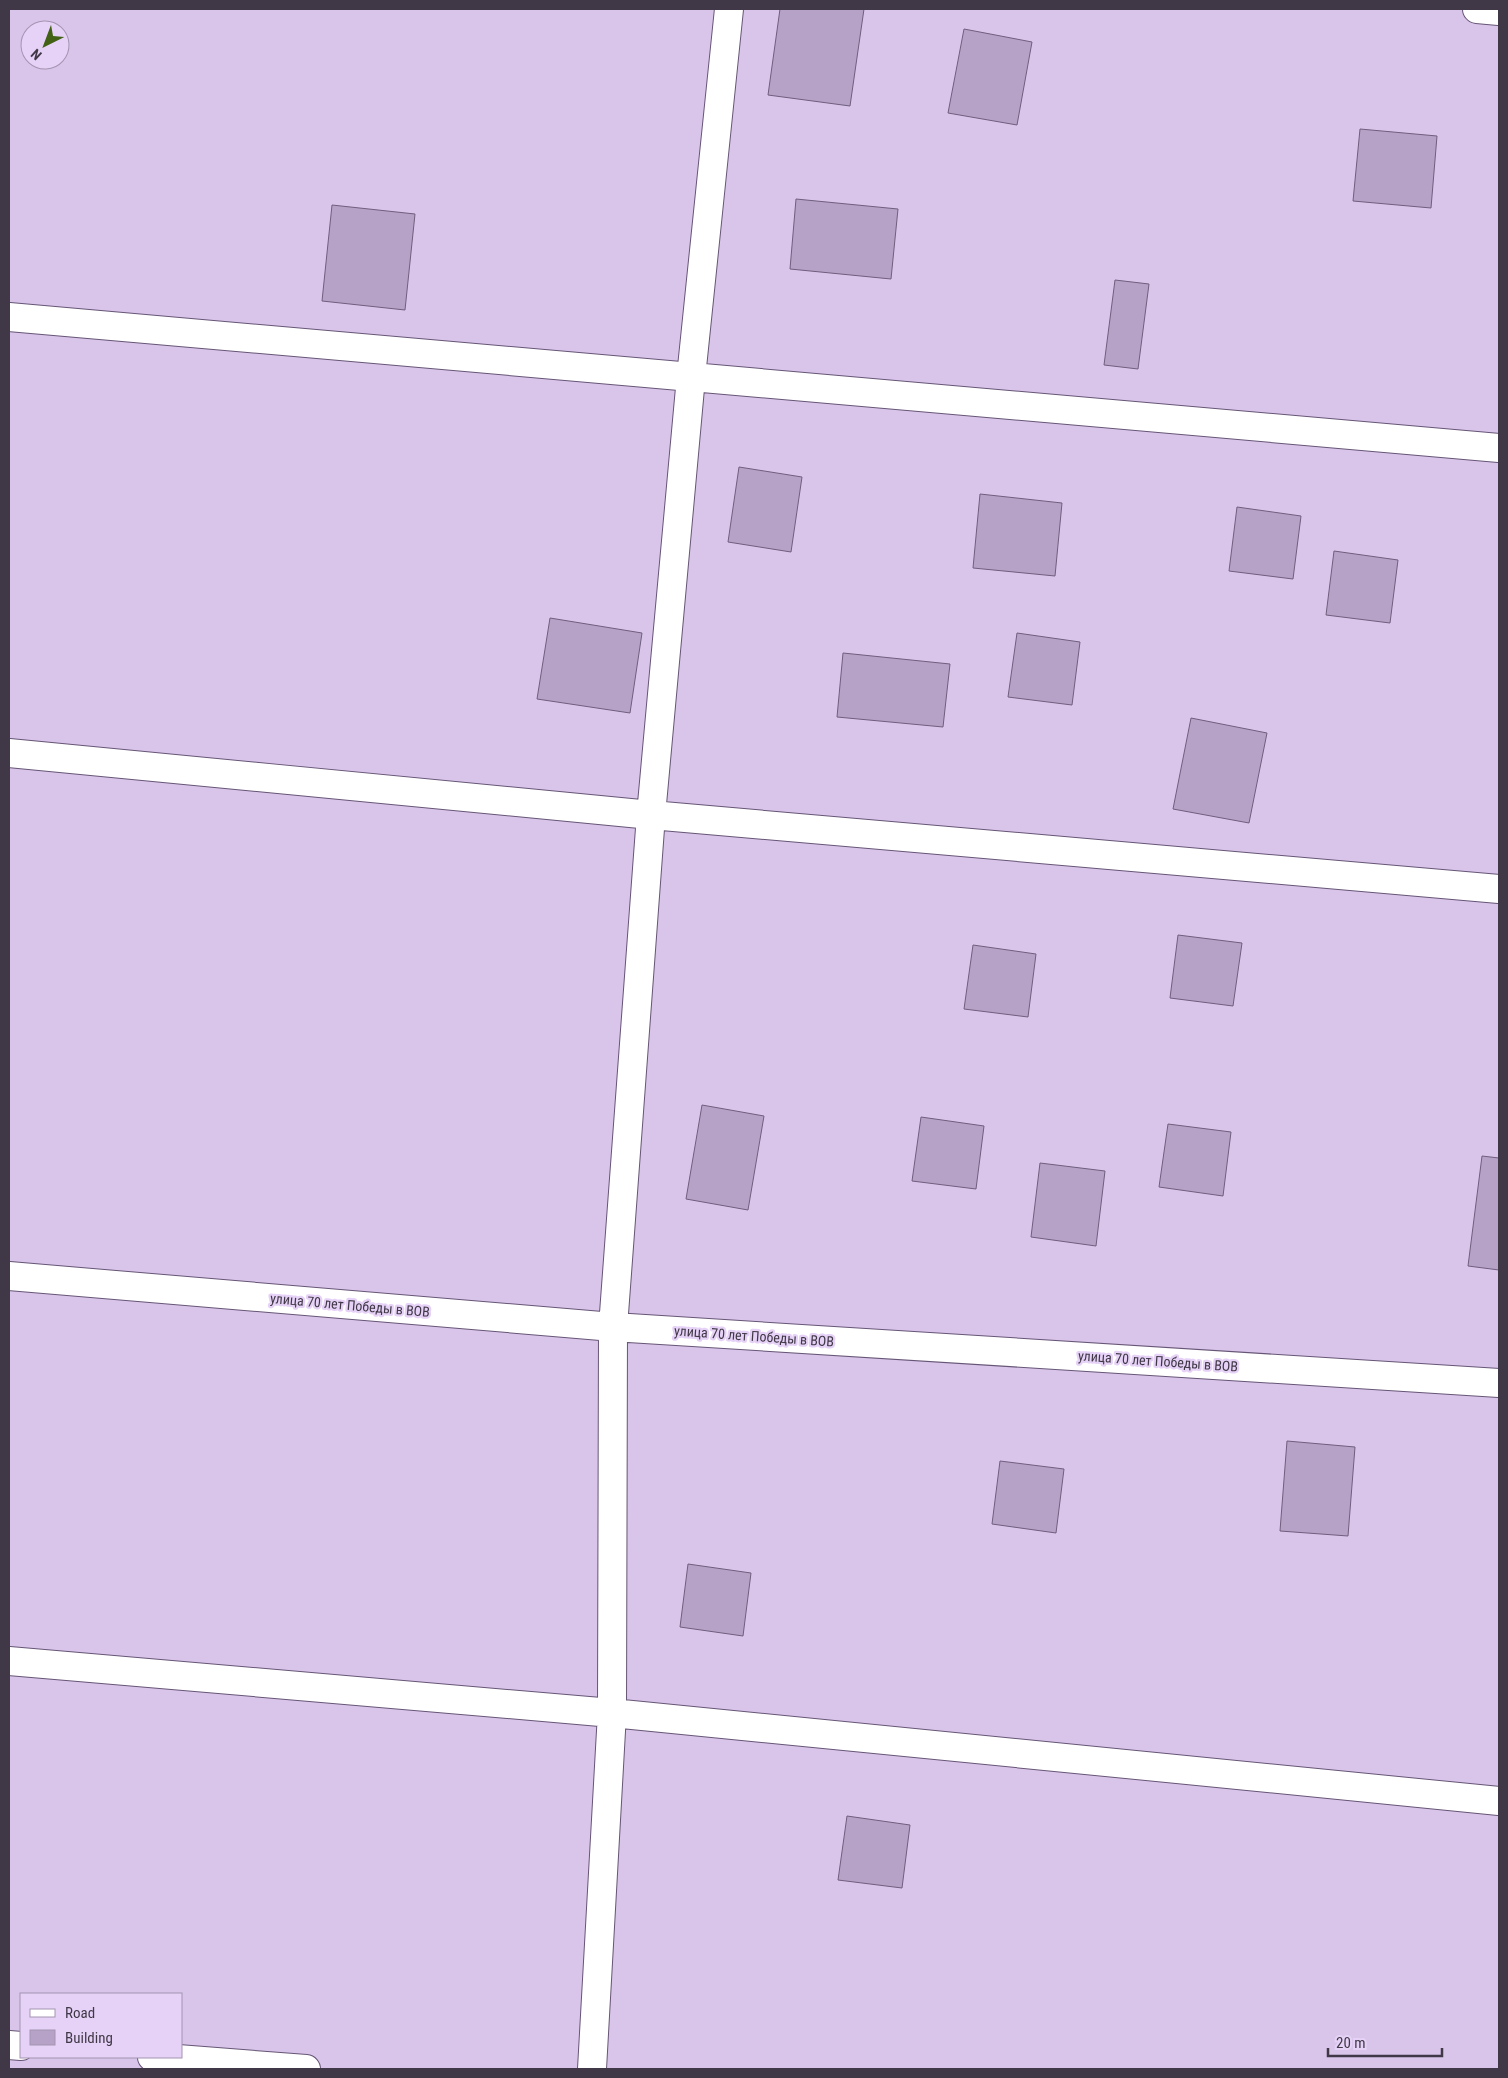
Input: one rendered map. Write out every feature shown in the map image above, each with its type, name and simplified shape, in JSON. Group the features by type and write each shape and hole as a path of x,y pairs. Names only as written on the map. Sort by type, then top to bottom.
{"street":[{"path":"592,2069 612,1713 613,1327 651,815 691,377 729,9"},
{"path":"1477,9 1499,11"},
{"path":"9,317 1499,448"},
{"path":"9,753 651,815 1499,889"},
{"name":"улица 70 лет Победы в ВОВ","path":"9,1276 613,1327 1499,1383"},
{"path":"9,1662 612,1713 1499,1801"},
{"path":"165,2058 306,2069"}],"building":[{"path":"780,9 864,9 850,106 768,95"},
{"path":"964,29 1032,42 1017,125 948,113"},
{"path":"1360,129 1437,136 1431,208 1353,201"},
{"path":"796,199 898,209 891,279 790,269"},
{"path":"332,205 415,214 405,310 322,301"},
{"path":"1115,280 1149,284 1138,369 1104,365"},
{"path":"739,467 802,477 791,552 728,542"},
{"path":"980,494 1062,503 1055,576 973,568"},
{"path":"1237,507 1301,516 1293,579 1229,571"},
{"path":"1334,551 1398,560 1390,623 1326,615"},
{"path":"550,618 642,633 630,713 537,699"},
{"path":"1017,633 1080,642 1072,705 1008,697"},
{"path":"843,653 950,664 943,727 837,717"},
{"path":"1191,718 1267,733 1249,823 1173,809"},
{"path":"1178,935 1242,943 1233,1006 1170,998"},
{"path":"973,945 1036,954 1028,1017 964,1009"},
{"path":"702,1105 764,1116 748,1210 686,1199"},
{"path":"921,1117 984,1126 976,1189 912,1181"},
{"path":"1168,1124 1231,1132 1223,1196 1159,1187"},
{"path":"1482,1156 1499,1158 1499,1270 1468,1266"},
{"path":"1040,1163 1105,1171 1096,1246 1031,1237"},
{"path":"1287,1441 1355,1447 1348,1536 1280,1531"},
{"path":"1000,1461 1064,1469 1056,1533 992,1524"},
{"path":"688,1564 751,1573 743,1636 680,1627"},
{"path":"847,1816 910,1825 902,1888 838,1880"}]}
